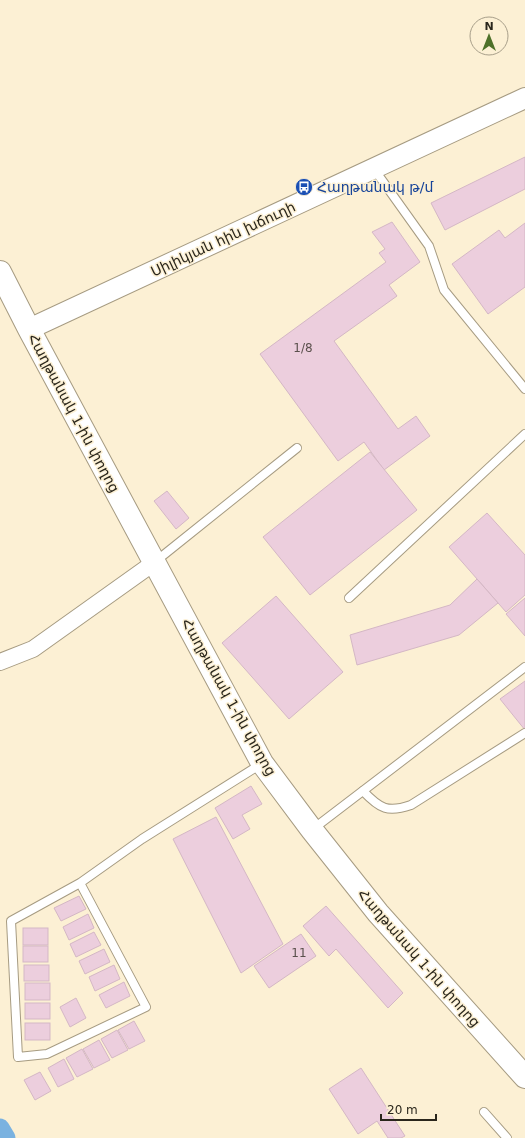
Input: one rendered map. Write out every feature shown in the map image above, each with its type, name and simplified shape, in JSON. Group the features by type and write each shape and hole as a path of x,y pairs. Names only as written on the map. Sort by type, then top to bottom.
{"main road":[{"name":"Հաղթանակ 1-ին փողոց","path":"0,272 262,764 378,913 525,1077"}],"street":[{"name":"Սիլիկյան հին խճուղի","path":"29,328 525,98"},
{"path":"0,662 33,650 154,562"}],"lane":[{"path":"374,169 429,246 444,290 525,389"},
{"path":"350,598 525,434"},
{"path":"154,562 297,448"},
{"path":"312,830 525,667"},
{"path":"363,792 375,804 386,808 398,809 412,805 525,733"},
{"path":"80,883 146,1007 47,1054 18,1057 10,921 80,883 142,839 262,764"},
{"path":"484,1112 507,1138"}],"building":[{"path":"525,157 525,189 445,230 431,203"},
{"path":"392,222 420,262 389,285 397,296 334,341 398,429 416,416 430,436 384,470 364,442 338,461 260,354 386,262 379,253 385,249 372,232"},
{"path":"525,223 525,287 488,314 452,264 499,230 505,238"},
{"path":"370,452 417,510 310,595 263,537"},
{"path":"167,491 189,518 176,529 154,501"},
{"path":"487,513 525,555 525,595 506,612 449,547"},
{"path":"477,579 498,603 459,635 357,665 350,635 450,605"},
{"path":"276,596 343,672 289,719 222,643"},
{"path":"525,598 525,636 506,614"},
{"path":"525,681 525,730 500,699"},
{"path":"251,786 262,804 242,815 250,829 233,839 215,808"},
{"path":"216,817 283,944 241,973 173,839"},
{"path":"79,896 86,909 61,921 54,908"},
{"path":"326,906 403,993 388,1008 336,949 329,956 303,926"},
{"path":"88,914 94,928 69,940 63,927"},
{"path":"23,928 48,928 48,945 23,945"},
{"path":"94,932 101,945 76,957 70,944"},
{"path":"301,934 316,956 269,988 254,966"},
{"path":"23,946 48,946 48,962 23,962"},
{"path":"104,949 110,962 85,974 79,961"},
{"path":"24,965 49,965 49,981 24,981"},
{"path":"114,965 120,979 95,991 89,977"},
{"path":"124,982 130,996 106,1008 99,995"},
{"path":"25,983 50,983 50,1000 25,1000"},
{"path":"76,998 86,1018 70,1027 60,1007"},
{"path":"25,1003 50,1003 50,1019 25,1019"},
{"path":"134,1021 145,1041 129,1049 118,1030"},
{"path":"25,1023 50,1023 50,1040 25,1040"},
{"path":"117,1030 128,1050 112,1058 101,1039"},
{"path":"99,1040 110,1060 94,1068 83,1049"},
{"path":"82,1049 93,1069 77,1077 66,1058"},
{"path":"64,1059 74,1079 58,1087 48,1068"},
{"path":"361,1068 405,1136 401,1138 388,1138 377,1121 358,1134 329,1089"},
{"path":"40,1072 51,1091 35,1100 24,1080"}],"waterway":[{"path":"0,1128 6,1138"}],"place":[{"name":"Հաղթանակ թ/մ","path":"304,187"}]}
